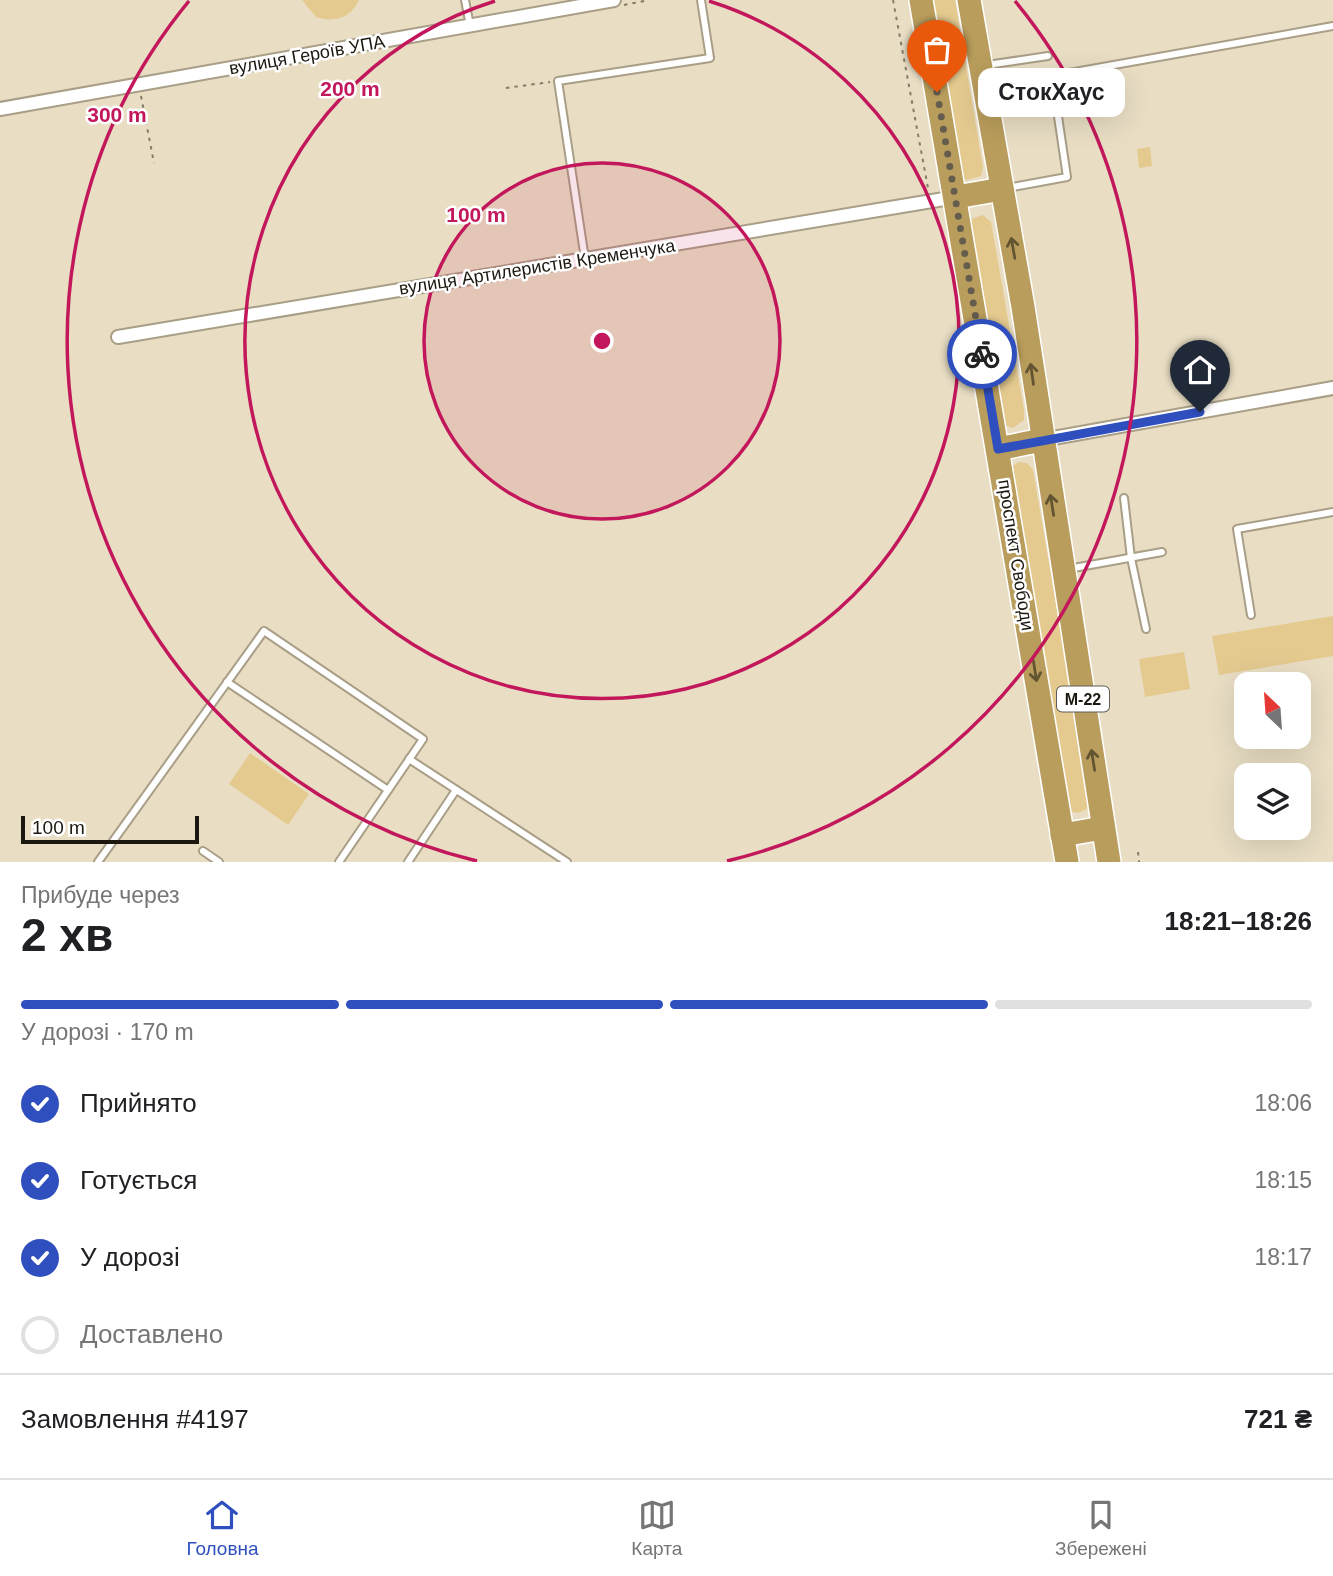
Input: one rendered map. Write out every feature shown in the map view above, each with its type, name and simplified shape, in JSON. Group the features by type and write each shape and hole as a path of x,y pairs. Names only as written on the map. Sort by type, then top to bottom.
{"highway":[{"name":"проспект Свободи","path":"921,0 1067,862"},
{"name":"М-22","path":"969,0 1002,188 1109,862"},
{"path":"956,197 1002,188"},
{"path":"998,449 1042,440"},
{"path":"1062,835 1103,828"}],"street":[{"name":"вулиця Героїв УПА","path":"0,109 470,26 557,5 612,0"},
{"name":"вулиця Артилеристів Кременчука","path":"118,337 956,197"},
{"path":"1042,440 1333,388"}],"lane":[{"path":"465,0 470,26"},
{"path":"585,259 558,81 710,58 701,0"},
{"path":"1002,188 1067,177 1052,76 1333,26"},
{"path":"981,66 1048,56"},
{"path":"1124,498 1131,558 1146,629"},
{"path":"1251,615 1237,529 1333,512"},
{"path":"1062,570 1163,552"},
{"path":"98,862 264,631 423,739 339,862"},
{"path":"227,682 388,790"},
{"path":"409,759 567,862"},
{"path":"408,862 456,790"},
{"path":"202,851 219,862"}],"path":[{"path":"893,0 930,202"},
{"path":"506,88 558,81"},
{"path":"141,94 154,163"},
{"path":"1138,852 1139,862"}],"shaded area":[{"path":"302,0 359,0 347,15 329,19 316,17"},
{"path":"930,0 955,0 983,168 981,176 963,181"},
{"path":"1150,147 1152,166 1139,168 1137,149"},
{"path":"983,215 991,222 1024,410 1024,420 1013,428 1003,425 969,220"},
{"path":"1019,462 1027,463 1033,470 1090,802 1087,809 1078,813 1069,811 1011,467"},
{"path":"1333,616 1333,656 1219,675 1212,636"},
{"path":"1184,652 1190,689 1145,697 1139,659"},
{"path":"250,753 309,794 288,825 229,784"}],"way so far":[{"path":"937,92 982,354"}],"place":[{"name":"СтокХаус","path":"937,92"}],"route":[{"path":"982,354 998,449 1200,412"}]}
